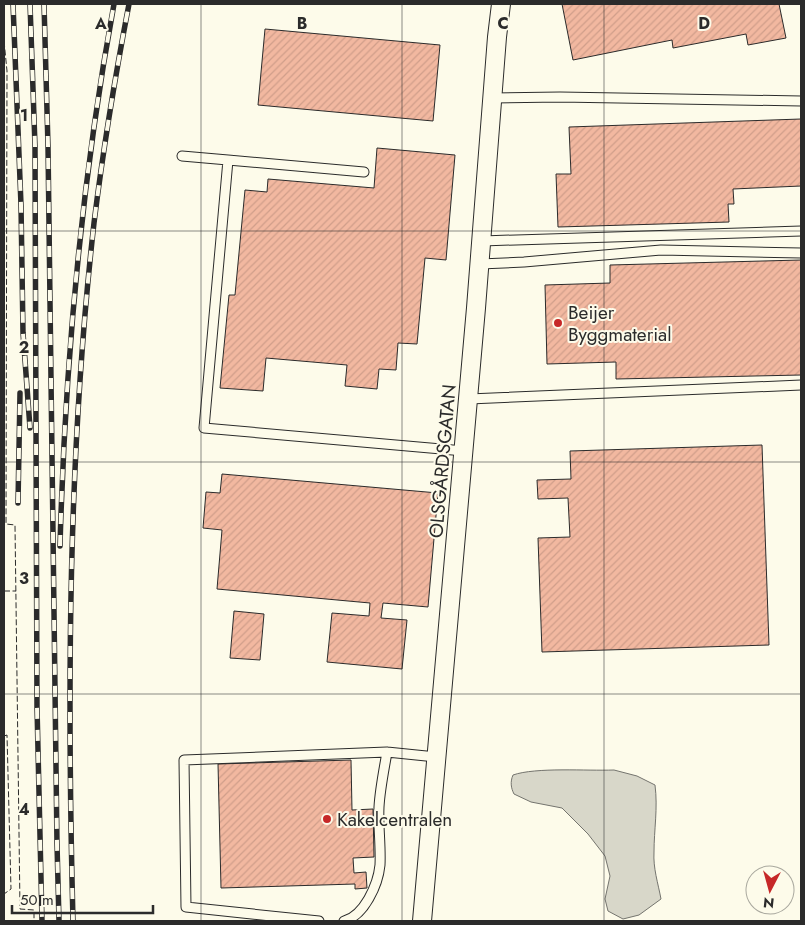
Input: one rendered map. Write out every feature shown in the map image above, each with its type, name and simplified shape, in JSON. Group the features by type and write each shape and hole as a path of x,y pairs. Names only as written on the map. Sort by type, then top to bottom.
{"street":[{"name":"OLSGÅRDSGATAN","path":"422,921 469,399 501,4"}],"lane":[{"path":"492,98 560,97 801,101"},
{"path":"182,156 364,172"},
{"path":"228,160 204,428 464,451"},
{"path":"482,241 801,231"},
{"path":"480,264 661,250 801,253"},
{"path":"469,399 801,384"},
{"path":"318,921 186,907 184,760 387,752 436,757"},
{"path":"344,921 353,918 360,912 371,894 380,867 380,806 387,752"}],"shaded area":[{"path":"614,770 637,776 655,785 656,794 654,858 661,899 639,915 623,919 608,911 605,899 610,876 605,856 588,834 562,808 531,802 514,794 511,785 513,775 535,771"}],"building":[{"path":"562,4 779,4 786,38 748,45 746,34 673,48 672,40 573,60"},
{"path":"265,29 440,45 433,121 258,105"},
{"path":"801,119 801,186 733,189 734,204 728,204 729,222 558,227 556,174 571,174 569,127"},
{"path":"377,148 455,155 446,260 425,258 417,344 398,343 396,370 379,369 377,389 345,386 347,365 266,358 263,391 220,388 229,295 235,295 245,190 267,192 268,179 374,188"},
{"path":"801,260 801,375 616,379 616,362 547,364 545,285 610,283 610,265"},
{"path":"762,445 769,645 542,652 538,538 570,537 568,498 538,499 537,480 571,479 570,451"},
{"path":"222,474 438,493 428,607 383,603 381,618 407,620 402,669 327,662 332,613 369,616 370,603 217,589 222,530 203,528 206,492 220,493"},
{"path":"234,611 264,614 260,660 230,658"},
{"path":"351,760 352,810 373,809 374,857 353,858 354,873 366,872 367,888 355,889 355,884 221,888 218,764"}],"railway":[{"path":"13,4 21,205 23,333 30,428"},
{"path":"30,4 35,146 37,707 42,921"},
{"path":"44,4 48,146 59,921"},
{"path":"60,546 62,478 76,274 92,139 114,4"},
{"path":"73,921 70,659 74,484 79,397 94,223 101,168 129,4"},
{"path":"18,503 20,393"}],"fence":[{"path":"4,41 7,71 6,524 15,525 20,909 34,910 34,921"},
{"path":"4,591 16,591"},
{"path":"4,736 7,735 11,889 4,894"}],"place":[{"name":"Beijer Byggmaterial","path":"558,323"},
{"name":"Kakelcentralen","path":"327,819"}]}
